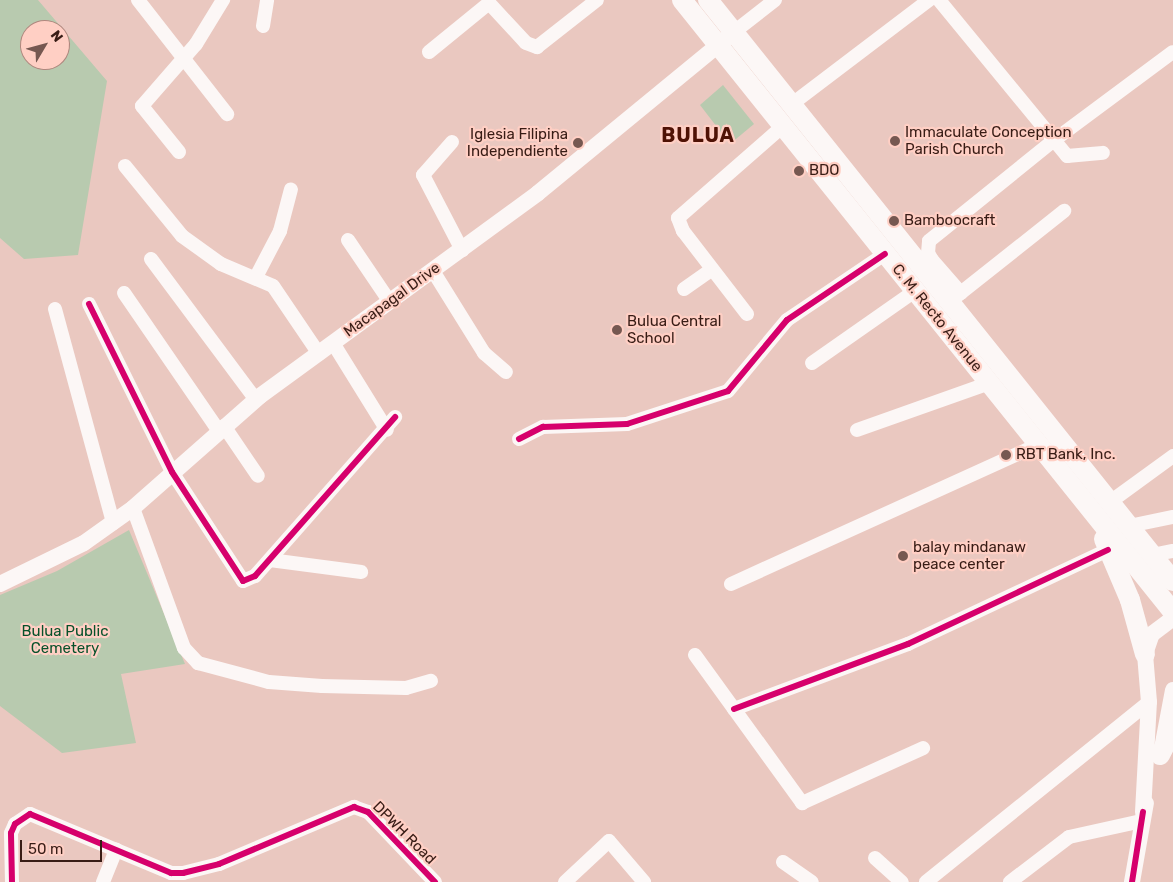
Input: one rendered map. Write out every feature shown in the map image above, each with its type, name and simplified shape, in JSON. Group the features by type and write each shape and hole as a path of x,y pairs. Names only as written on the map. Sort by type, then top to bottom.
{"highway":[{"name":"C. M. Recto Avenue","path":"682,0 1173,612"},
{"name":"C. M. Recto Avenue","path":"708,0 893,230 955,297 1173,582"},
{"path":"881,249 893,230"},
{"path":"1096,518 1130,600 1145,654"},
{"path":"1160,755 1173,730"}],"main road":[{"name":"Macapagal Drive","path":"0,584 67,552 132,508 256,400 462,250 573,166 734,32"},
{"path":"1132,882 1142,817 1149,702 1145,654 1152,634 1173,618"},
{"path":"1142,817 1160,755 1173,690"}],"street":[{"path":"138,0 226,114"},
{"path":"179,152 142,106 184,59 222,0"},
{"path":"263,26 268,0"},
{"name":"Macapagal Drive","path":"734,32 775,0"},
{"path":"792,104 929,0"},
{"path":"939,0 1053,141 1071,158 1103,153"},
{"path":"429,52 489,3 526,42 537,47 592,2"},
{"path":"955,297 928,253 930,241 1053,141 1173,52"},
{"path":"747,314 683,232 678,218 783,126"},
{"path":"452,142 423,175 462,250"},
{"path":"124,166 174,230 221,264 256,277 273,286 319,354"},
{"path":"256,277 280,231 291,189"},
{"path":"934,314 1064,210"},
{"path":"348,240 390,302"},
{"path":"519,439 543,427 626,424 728,391 787,320 881,249"},
{"path":"151,259 256,400"},
{"path":"684,289 711,270"},
{"path":"433,271 484,354 506,372"},
{"path":"812,362 915,291"},
{"path":"124,293 258,476"},
{"path":"89,304 172,472 239,578 251,581 387,430 395,416"},
{"path":"55,309 112,523"},
{"path":"334,343 387,430"},
{"path":"857,430 990,383"},
{"path":"731,584 1039,444"},
{"path":"1110,502 1173,456"},
{"path":"132,508 184,648 198,663 269,682 406,688 430,681"},
{"path":"1129,526 1173,517"},
{"path":"734,709 908,644 1108,550"},
{"path":"1152,555 1173,551"},
{"path":"270,560 361,572"},
{"path":"695,655 802,803 923,748"},
{"path":"926,882 1149,702"},
{"name":"DPWH Road","path":"116,850 171,873 195,871 354,807 368,812 435,882"},
{"path":"12,882 11,833 22,817 40,814 116,850 104,882"},
{"path":"1010,882 1069,838 1142,817"},
{"path":"565,882 608,841 644,882"},
{"path":"874,858 902,882"},
{"path":"783,862 812,882"}],"green space":[{"path":"0,0 38,0 55,20 20,20 20,70 70,70 70,38 107,81 78,255 24,259 0,238"},
{"path":"723,85 754,124 730,144 700,105"},
{"name":"Bulua Public Cemetery","path":"129,530 185,664 121,674 136,743 62,753 0,706 0,595 57,571"}],"cycle path":[{"path":"519,439 543,427 627,424 728,391 787,320 885,254"},
{"path":"89,304 172,472 243,581 255,576 395,417"},
{"path":"734,709 908,644 1108,550"},
{"path":"12,882 11,833 15,824 30,814 171,873 183,873 219,864 354,807 368,812 435,882"},
{"path":"1132,882 1143,812"}],"place":[{"name":"Immaculate Conception Parish Church","path":"895,141"},
{"name":"Iglesia Filipina Independiente","path":"578,143"},
{"name":"BDO","path":"799,171"},
{"name":"Bamboocraft","path":"894,221"},
{"name":"Bulua Central School","path":"617,330"},
{"name":"RBT Bank, Inc.","path":"1006,455"},
{"name":"balay mindanaw peace center","path":"903,556"}],"district":[{"name":"BULUA","path":"698,135"}]}
